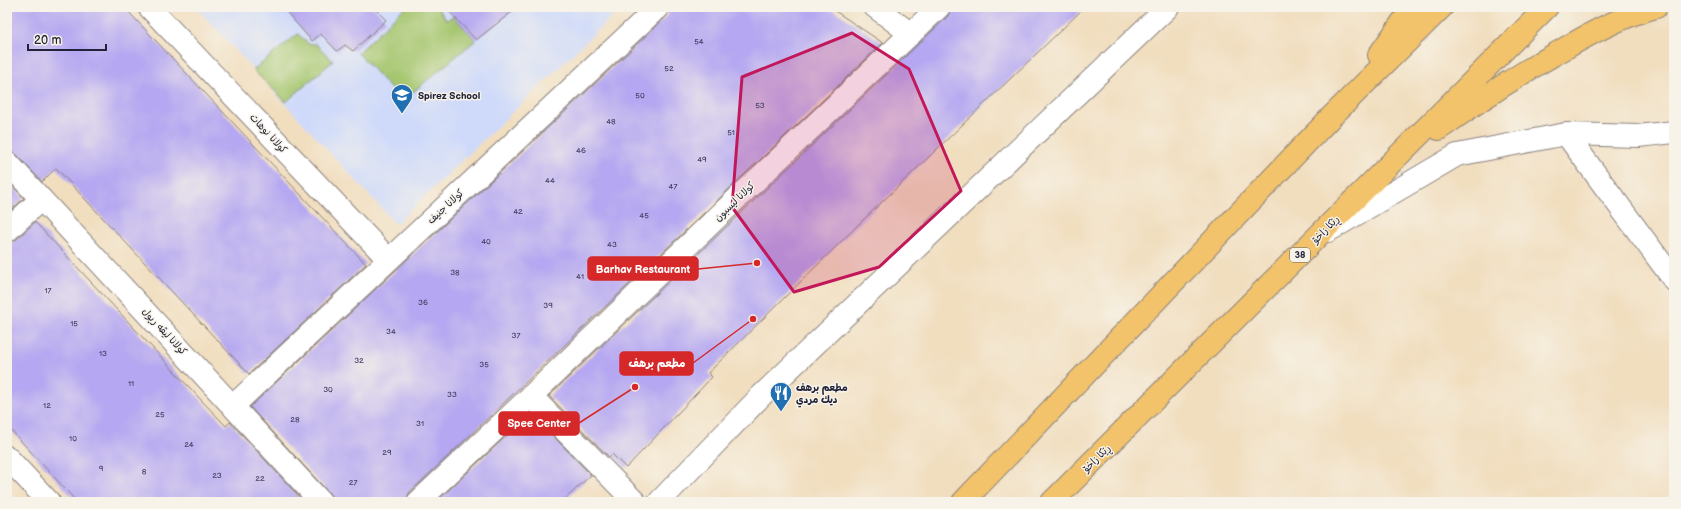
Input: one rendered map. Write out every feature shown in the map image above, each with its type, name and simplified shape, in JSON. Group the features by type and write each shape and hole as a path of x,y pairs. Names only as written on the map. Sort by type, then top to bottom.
{"highway":[{"path":"1333,115 1413,7"},
{"path":"963,502 1333,115 1442,7"},
{"name":"ڕێکا زاخۆ","path":"1052,502 1317,238 1384,168 1547,7"},
{"path":"1384,168 1477,102 1545,60 1598,29 1635,13 1656,7"}],"street":[{"name":"كولانا نوهات","path":"149,7 388,259"},
{"name":"كولانا جنيف","path":"233,406 658,7"},
{"path":"875,7 911,34"},
{"name":"كولانا ليسبون","path":"418,502 939,7"},
{"path":"659,502 762,395 1168,7"},
{"path":"1317,238 1457,154 1566,134 1638,136 1674,132"},
{"path":"1566,134 1674,280"},
{"name":"كولانا ليڤه رپول","path":"7,162 321,502"},
{"path":"7,231 41,199"},
{"path":"531,396 635,502"},
{"path":"7,457 49,502"}],"highlighted area":[{"path":"852,33 909,69 961,191 879,267 794,292 732,207 742,77"}],"shaded area":[{"name":"Spirez School","path":"196,7 622,7 396,224"}],"green space":[{"path":"405,7 437,7 447,20 453,16 476,40 402,101 358,53"},
{"path":"298,34 309,44 316,44 333,61 286,102 253,70"}],"building":[{"path":"7,7 124,7 366,264 249,374 56,168 42,182 16,154 7,150"},
{"path":"282,7 373,7 386,20 353,51 345,45 337,51 321,34 312,41"},
{"path":"445,7 518,7 476,40"},
{"path":"670,7 829,7 883,43 409,493 406,502 333,502 330,494 250,407 667,16"},
{"path":"951,7 1085,7 859,224 708,373 712,377 626,468 612,454 609,457 549,396 948,16"},
{"path":"7,180 24,198 7,214"},
{"path":"35,222 226,426 230,422 304,502 77,502 7,426 7,243 16,240"},
{"path":"531,413 591,475 562,502 436,502"}],"place":[{"name":"Spirez School","path":"402,114"},
{"name":"Barhav Restaurant","path":"757,263"},
{"name":"مطعم برهف","path":"753,319"},
{"name":"Spee Center","path":"635,387"},
{"name":"مطعم برهف ديك مردي","path":"781,412"}]}
